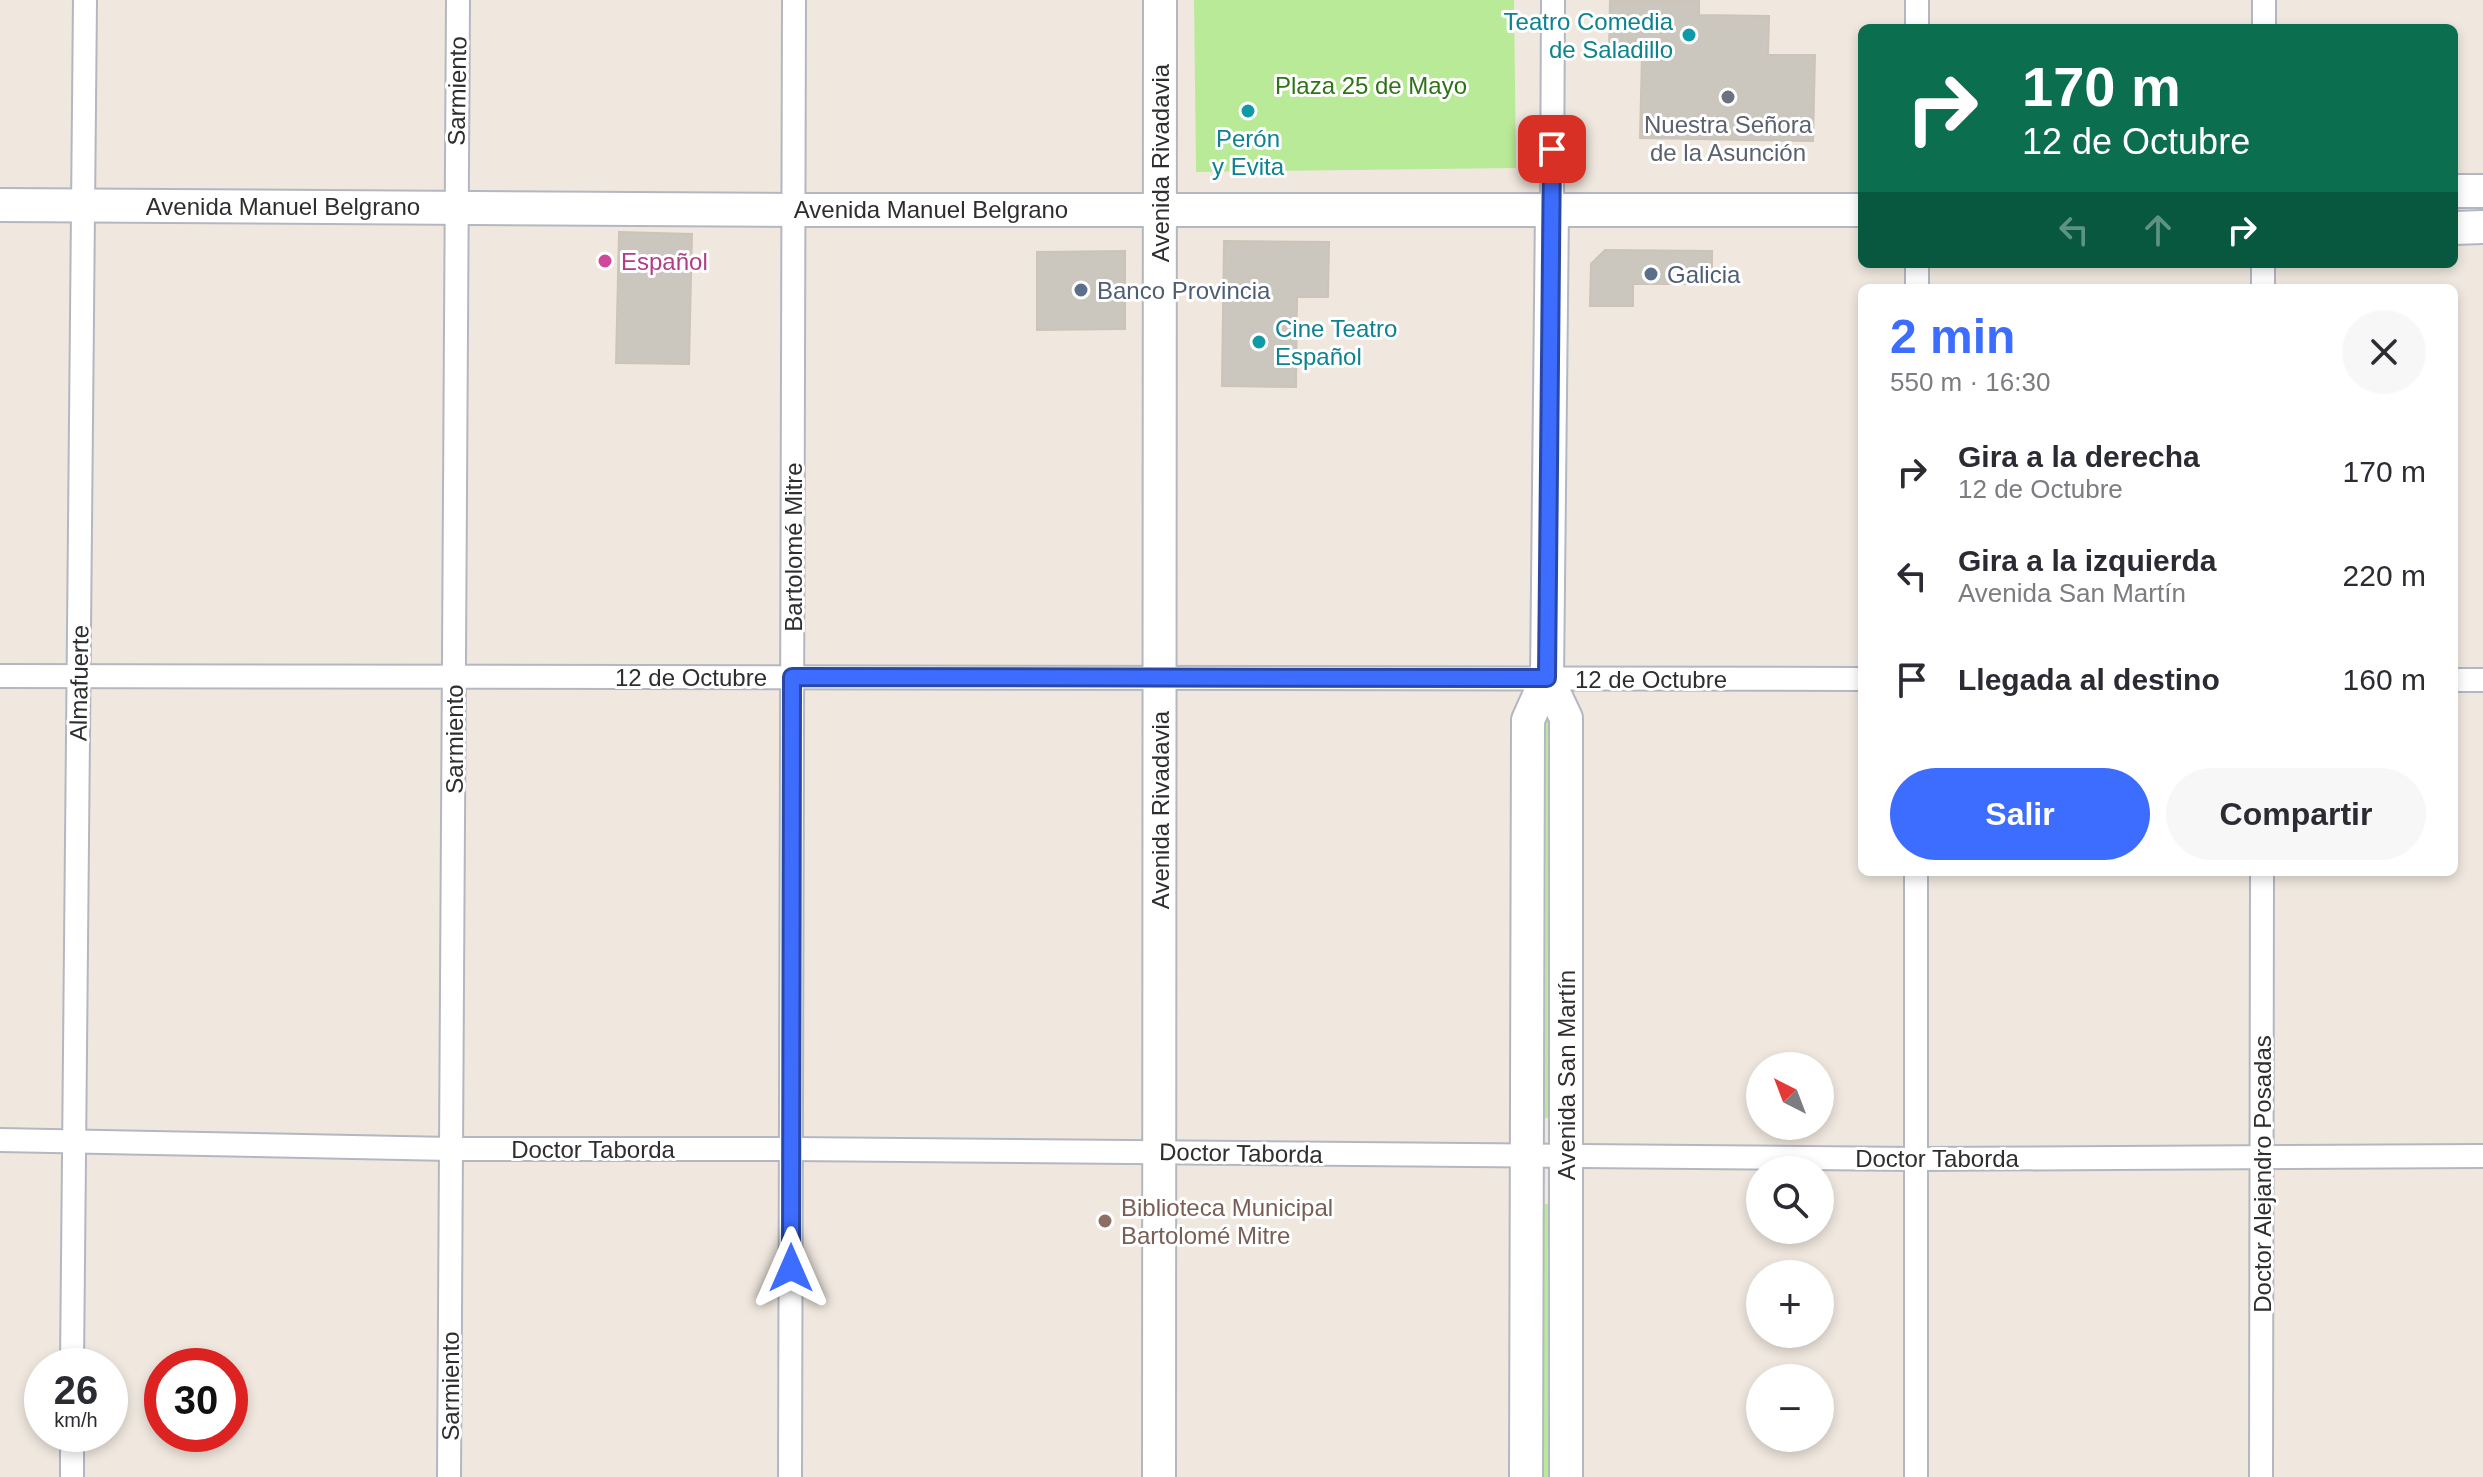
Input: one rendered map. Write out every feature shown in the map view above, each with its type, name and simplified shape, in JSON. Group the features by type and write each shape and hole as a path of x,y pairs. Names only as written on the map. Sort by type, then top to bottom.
{"main road":[{"name":"Avenida Rivadavia","path":"1159,1477 1160,0"},
{"path":"2458,191 2483,191"},
{"name":"Avenida Manuel Belgrano","path":"0,205 794,210 1858,210"},
{"name":"Avenida San Martín","path":"1526,1477 1528,720 1547,678 1552,208"},
{"path":"2458,228 2483,227"},
{"name":"Avenida San Martín","path":"1547,678 1566,718 1566,1477"}],"street":[{"name":"Almafuerte","path":"72,1348 85,0"},
{"name":"Sarmiento","path":"449,1477 458,0"},
{"name":"Bartolomé Mitre","path":"790,1477 794,0"},
{"name":"Avenida San Martín","path":"1552,208 1553,0"},
{"path":"1917,0 1917,24"},
{"path":"2264,0 2264,24"},
{"name":"12 de Octubre","path":"0,676 1858,679"},
{"path":"2458,680 2483,680"},
{"path":"1916,876 1916,1477"},
{"name":"Doctor Alejandro Posadas","path":"2261,1477 2262,876"},
{"name":"Doctor Taborda","path":"0,1140 74,1139 451,1149 1916,1159 2483,1156"},
{"path":"72,1452 72,1477"}],"green space":[{"name":"Plaza 25 de Mayo","path":"1194,0 1514,0 1516,168 1196,172"},
{"path":"1546,713 1553,713 1552,1118 1545,1118"},
{"path":"1544,1204 1551,1204 1551,1477 1544,1477"}],"building":[{"name":"Nuestra Señora de la Asunción","path":"1610,0 1699,0 1699,15 1769,16 1768,55 1815,55 1813,141 1640,138 1642,54 1609,53"},
{"path":"619,232 692,234 689,364 616,363"},
{"name":"Cine Teatro Español","path":"1224,241 1329,242 1328,297 1297,297 1296,387 1222,386"},
{"name":"Galicia","path":"1605,250 1712,251 1712,284 1633,284 1633,306 1590,306 1591,264"},
{"name":"Banco Provincia","path":"1125,251 1125,329 1037,330 1037,252"}],"place":[{"name":"Teatro Comedia de Saladillo","path":"1689,35"},
{"name":"Nuestra Señora de la Asunción","path":"1728,97"},
{"name":"Perón y Evita","path":"1248,111"},
{"name":"Español","path":"605,261"},
{"name":"Galicia","path":"1651,274"},
{"name":"Banco Provincia","path":"1081,290"},
{"name":"Cine Teatro Español","path":"1259,342"},
{"name":"Biblioteca Municipal Bartolomé Mitre","path":"1105,1221"}],"route":[{"path":"791,1268 792,677 1547,678 1552,149"}]}
